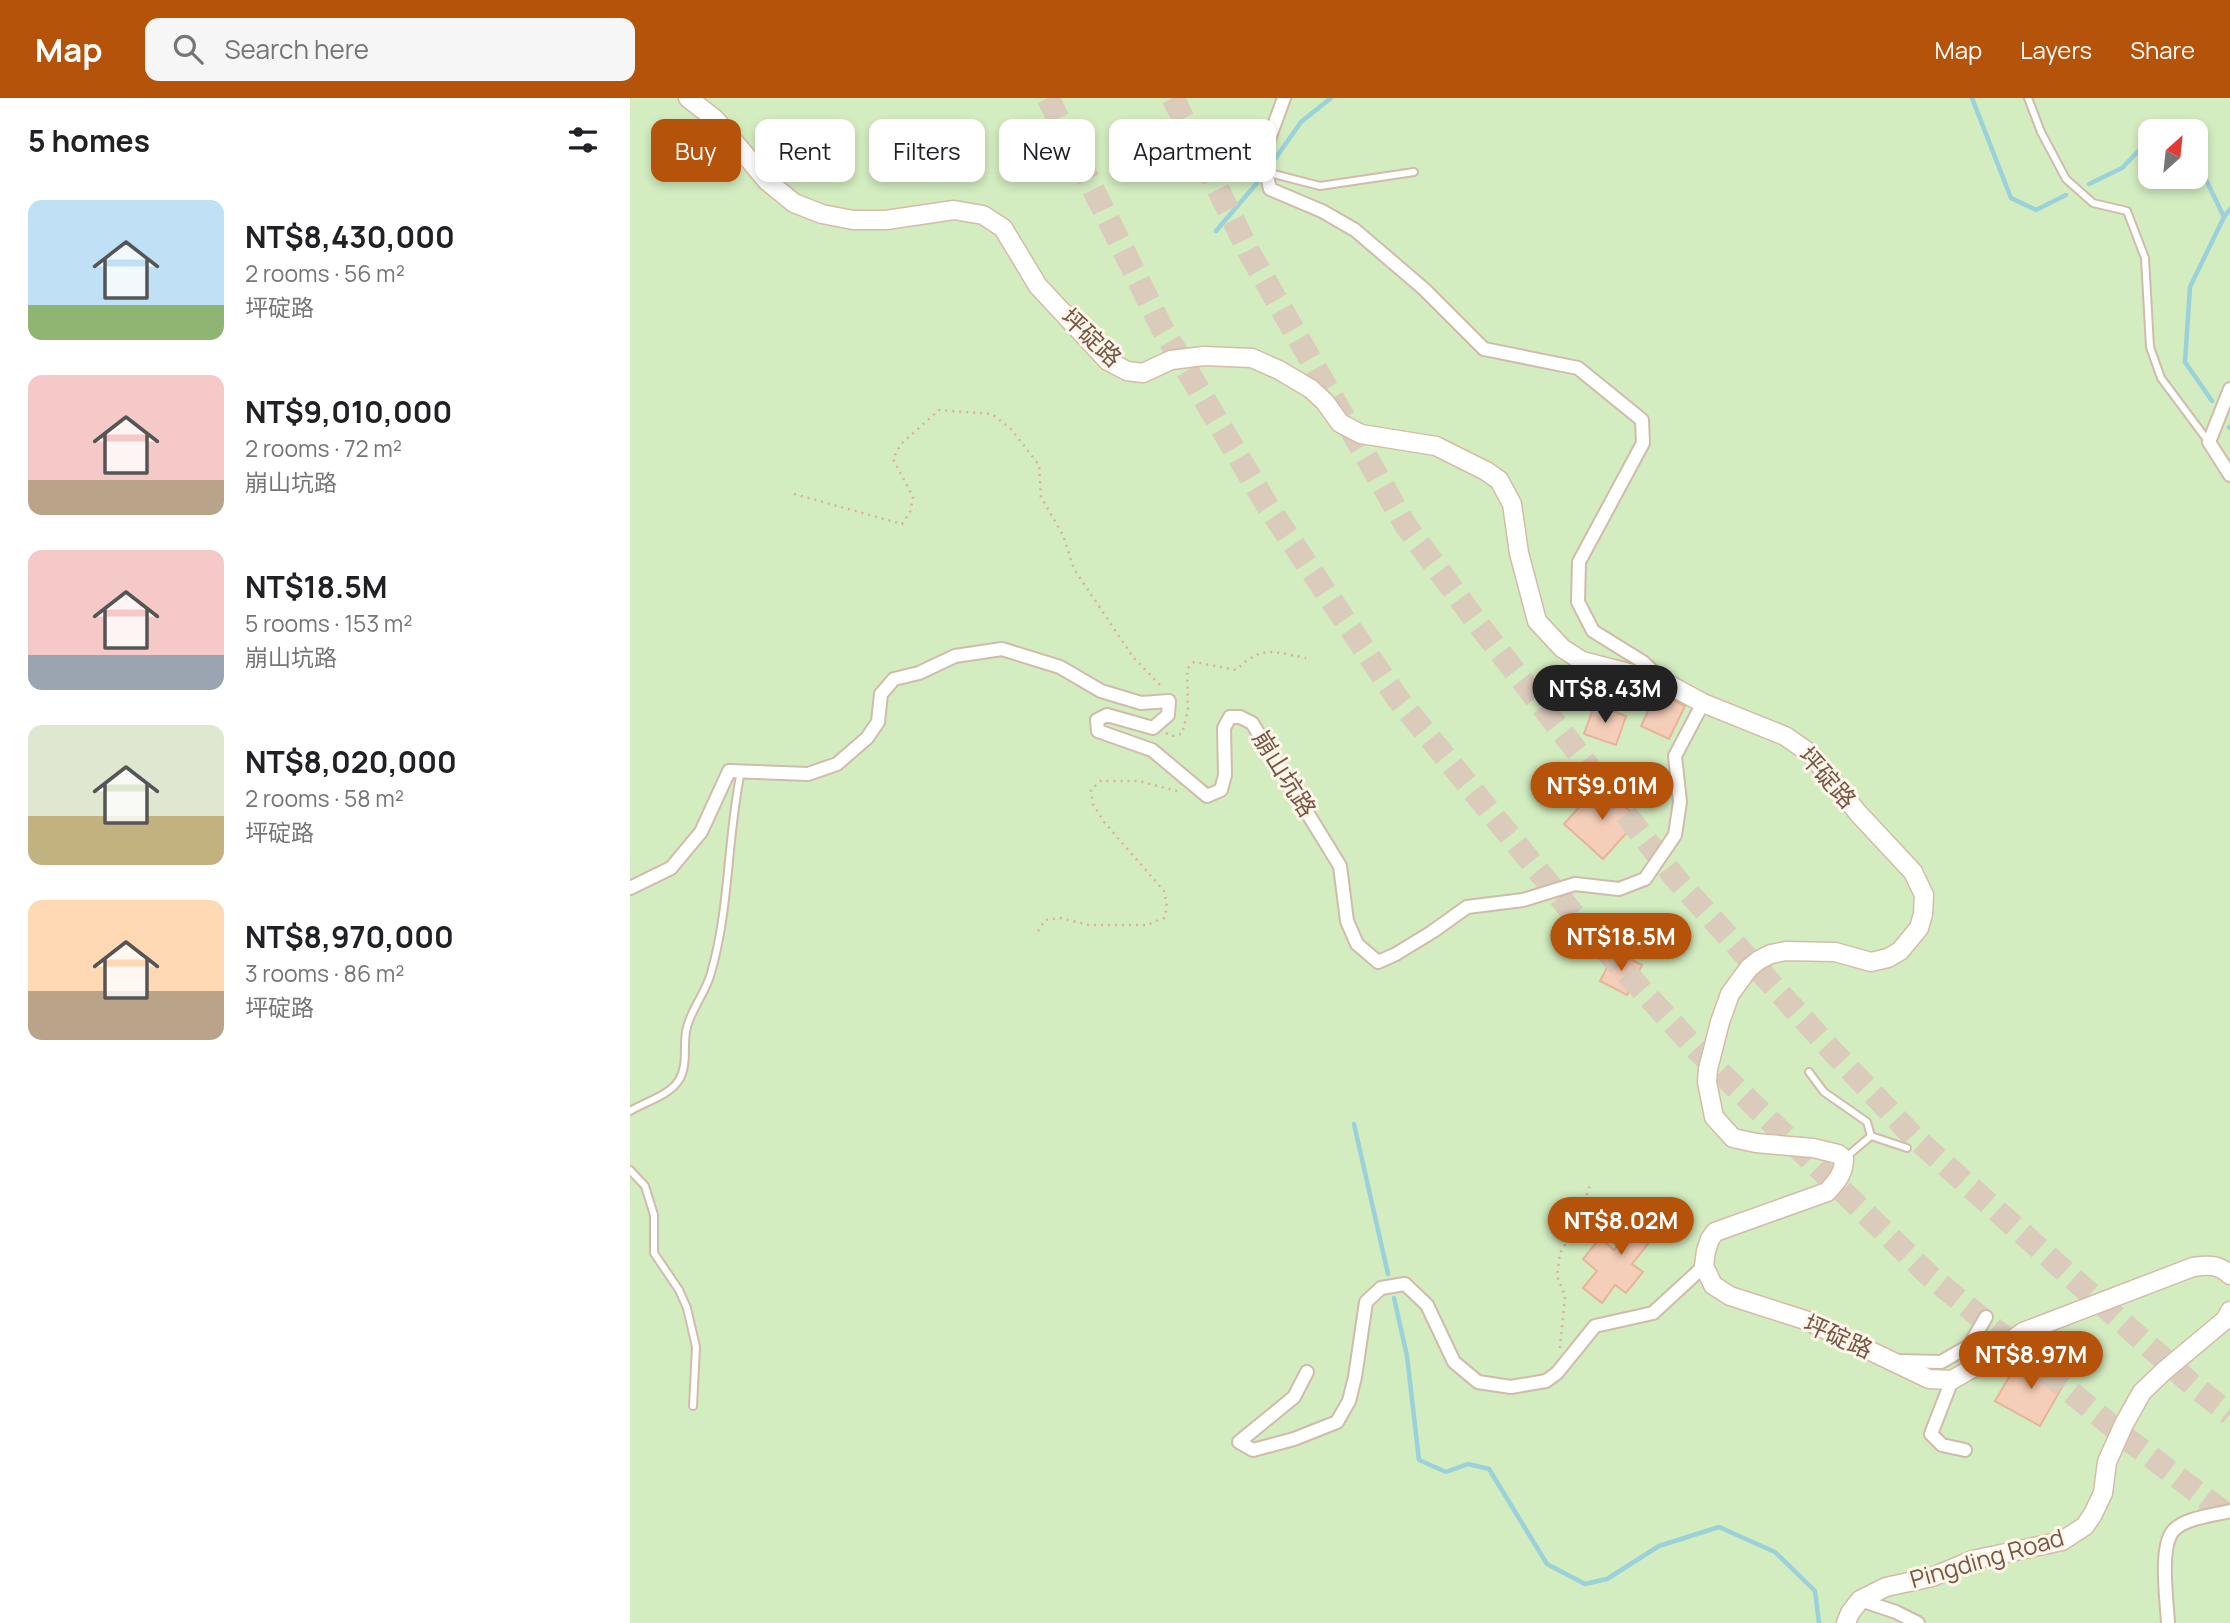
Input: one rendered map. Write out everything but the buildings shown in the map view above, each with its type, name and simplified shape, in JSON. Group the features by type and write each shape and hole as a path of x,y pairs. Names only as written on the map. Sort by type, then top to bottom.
{"main road":[{"name":"坪碇路","path":"688,98 715,119 767,181 794,203 822,214 853,220 886,220 954,210 983,215 1003,228 1047,295 1108,361 1126,371 1143,373 1171,360 1204,356 1252,358 1311,388 1340,423 1361,433 1436,446 1486,471 1499,480 1512,504 1519,553 1537,621 1562,648 1582,661 1664,682 1703,703 1785,736 1811,754 1858,813 1913,872 1924,895 1919,928 1900,951 1888,958 1871,962 1835,952 1786,951 1759,960 1749,968 1730,994 1720,1022 1707,1082 1714,1117 1732,1138 1831,1152 1844,1159"},
{"path":"1704,1266 1710,1239 1716,1232 1827,1192 1839,1178 1844,1168 1844,1159"},
{"path":"1952,1380 2023,1332 2193,1267 2211,1265 2230,1275"},
{"name":"坪碇路","path":"1704,1266 1713,1285 1730,1296 1808,1321 1929,1379 1952,1380"},
{"name":"Pingding Road","path":"1860,1600 1886,1587 1931,1577 1973,1560 2062,1541 2085,1526 2103,1493 2107,1462 2142,1392 2225,1320 2230,1311"},
{"path":"1846,1623 1860,1600"}],"street":[{"path":"1276,120 1284,98"},
{"path":"1268,182 1270,189 1322,211 1354,230 1424,289 1484,349 1578,368 1642,420 1643,443 1579,562 1578,602 1592,631 1643,662 1664,682"},
{"path":"2229,397 2209,442 2230,475"},
{"path":"630,888 671,868 701,832 729,771 807,774 837,764 867,738 878,722 881,694 894,679 919,673 955,656 1002,649 1059,667 1101,691 1141,703 1169,701 1168,715 1153,728 1107,715 1097,720 1098,731 1152,750 1207,796"},
{"name":"崩山坑路","path":"1207,796 1221,790 1225,775 1224,727 1230,717 1240,717 1252,723 1340,866 1347,921 1357,944 1378,962 1420,939 1467,907 1523,900 1575,884 1619,889 1645,879 1675,835 1680,802 1675,755 1703,703"},
{"path":"1307,1372 1294,1397 1239,1441 1252,1450 1294,1439 1337,1422 1349,1401 1355,1377 1366,1302 1381,1288 1405,1284 1427,1305 1454,1362 1478,1382 1511,1387 1546,1381 1558,1373 1595,1326 1653,1313 1704,1266"},
{"path":"1891,1361 1941,1362 1969,1346 1986,1317"},
{"path":"1952,1380 1931,1434 1942,1445 1965,1450"},
{"path":"2168,1623 2165,1551 2173,1531 2190,1520 2230,1511"},
{"path":"1860,1600 1896,1612 1918,1623"}],"lane":[{"path":"2028,98 2040,132 2066,179 2093,204 2127,211 2145,258 2150,347 2161,378 2209,442"},
{"path":"1276,175 1321,186 1413,172"},
{"path":"630,1111 661,1096 679,1082 686,1062 686,1028 711,975 728,886 733,810 741,771"},
{"path":"1809,1072 1824,1092 1867,1122 1871,1136"},
{"path":"1844,1159 1871,1136"},
{"path":"1871,1136 1907,1148"},
{"path":"630,1170 645,1186 654,1216 654,1253 679,1290 687,1308 696,1347 693,1406"}],"path":[{"path":"794,494 902,524 910,512 913,497 893,459 901,444 939,410 992,414 1011,429 1040,465 1041,497 1063,534 1074,569 1133,657 1162,685 1169,701"},
{"path":"1153,728 1172,736 1182,734 1188,710 1187,669 1194,662 1236,670 1263,651 1306,658"},
{"path":"1038,931 1045,920 1060,918 1089,925 1147,925 1164,918 1167,907 1164,891 1104,822 1093,804 1091,790 1100,781 1139,781 1187,794 1207,796"},
{"path":"1558,1373 1565,1296 1557,1276 1560,1254 1574,1230 1590,1185"}],"green space":[{"path":"630,98 2230,98 2230,1623 630,1623"}],"waterway":[{"path":"1276,158 1301,122 1331,98"},
{"path":"1972,98 2011,198 2036,210 2066,195"},
{"path":"2089,184 2122,168 2138,151"},
{"path":"1216,231 1257,183"},
{"path":"2208,184 2224,217"},
{"path":"2212,401 2185,362 2190,287 2230,209"},
{"path":"1354,1124 1388,1274"},
{"path":"1394,1298 1407,1356 1419,1460 1446,1472 1468,1464 1489,1469 1547,1564 1585,1584 1607,1579 1659,1546 1719,1527 1775,1552 1815,1591 1819,1623"}],"tunnel":[{"path":"1048,98 1161,326 1267,505 1398,699 1585,928 1697,1050 1929,1275 2130,1441 2230,1517"},
{"path":"1173,98 1250,254 1406,526 1482,629 1677,880 1914,1137 2195,1387 2230,1414"}]}
